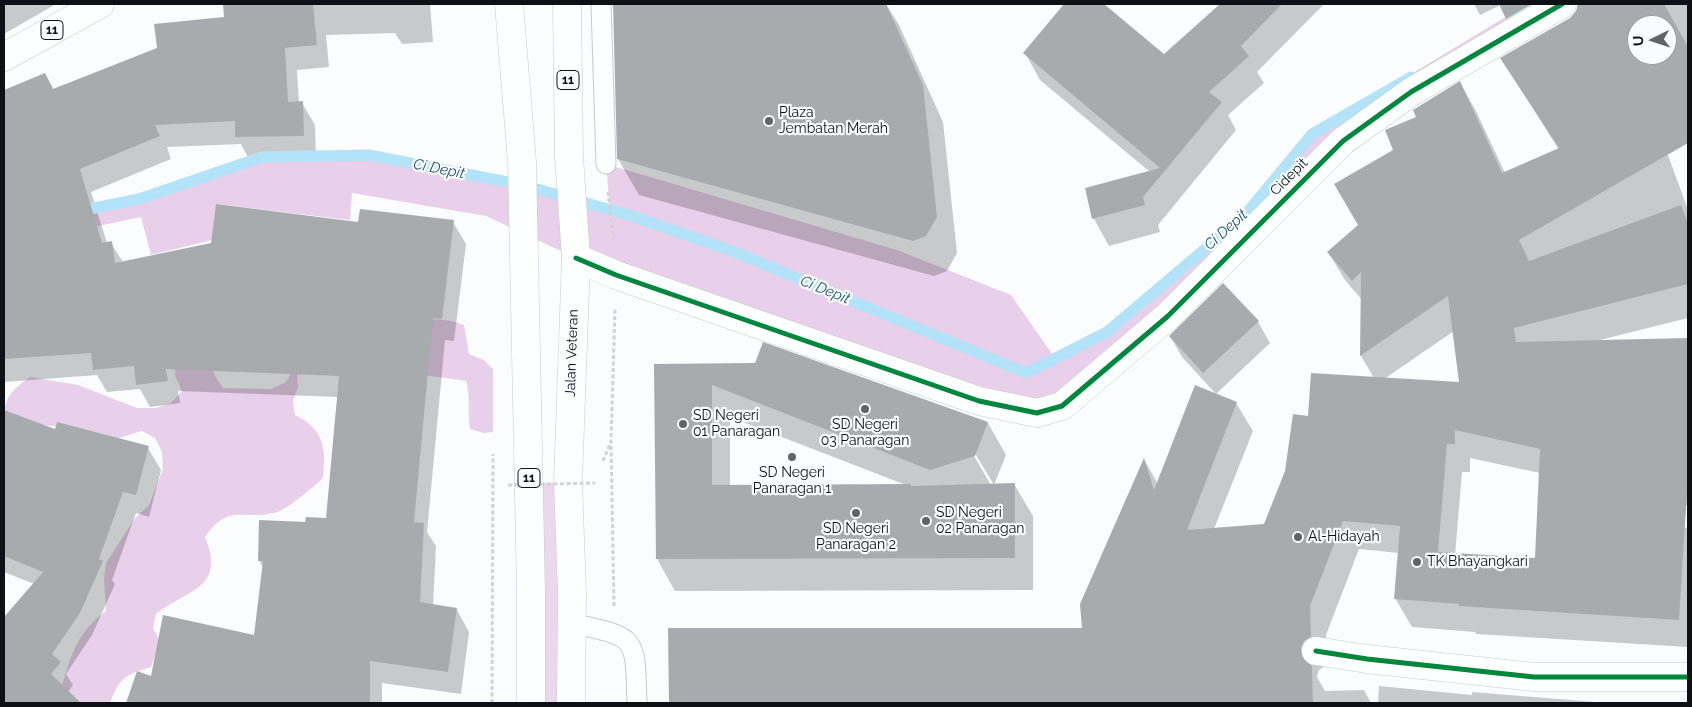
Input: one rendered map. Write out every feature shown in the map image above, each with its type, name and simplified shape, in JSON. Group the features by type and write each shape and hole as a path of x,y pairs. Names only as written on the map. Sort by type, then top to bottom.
{"main road":[{"name":"11","path":"4,57 100,4"},
{"name":"11","path":"508,4 522,162 531,581 531,703"},
{"name":"Jalan Veteran","path":"567,4 569,157 576,258 568,482 572,623 571,703"},
{"name":"Cidepit","path":"616,275 979,401 1050,410 1168,316 1343,141 1411,92 1562,4"},
{"path":"576,258 616,275"},
{"path":"1316,651 1367,659 1534,677 1688,677"}],"lane":[{"path":"601,4 606,164"},
{"path":"572,623 615,633 630,642 636,658 637,703"}],"path":[{"path":"608,191 613,239"},
{"path":"615,633 610,442 616,275"},
{"path":"508,485 595,482"}],"shaded area":[{"path":"1527,4 1563,4 1388,109 1037,413 576,258 486,216 352,193 350,220 216,204 212,240 151,255 141,217 4,246 4,228 153,194 262,157 369,155 523,185 610,210 606,164 897,250 1011,295 1055,358 1108,332 1245,215 1312,134"},
{"path":"319,239 347,257 350,272 338,311 345,324 375,325 435,319 464,325 469,354 484,360 493,369 493,432 484,433 470,429 466,381 424,375 398,362 383,360 370,363 317,357 305,363 297,374 298,387 293,401 295,415 305,421 318,434 323,449 323,478 287,507 277,512 230,516 222,519 205,537 210,554 211,568 207,578 200,586 156,614 153,628 160,641 151,667 124,678 110,703 60,703 62,686 75,648 91,624 106,611 104,579 106,563 135,518 149,505 163,469 162,452 155,438 142,431 115,439 101,433 94,435 65,427 30,424 9,415 9,429 4,441 4,412 9,397 20,384 30,377 78,385 137,408 156,408 171,403 182,391 175,376 177,342 190,333 204,341 215,376 223,388 271,389 286,382 313,340 316,328 316,315 310,297 305,293 285,286 277,279 272,267 273,250 285,241"},
{"path":"568,482 571,703 531,703 526,484"}],"building":[{"path":"223,4 313,4 317,45 285,48 288,102 303,101 304,136 235,137 235,121 155,125 160,136 80,169 102,243 112,241 115,263 211,243 216,204 358,222 360,209 454,220 442,319 433,318 414,522 424,523 420,602 457,608 448,672 370,661 370,703 126,703 137,671 151,676 163,615 254,635 263,561 258,561 259,520 305,522 306,517 326,518 339,376 166,369 168,381 136,385 134,366 93,370 91,353 4,359 4,90 45,73 53,89 157,48 154,24 224,17"},
{"name":"Plaza Jembatan Merah","path":"613,4 886,4 923,85 937,217 926,236 913,241 617,159"},
{"path":"1064,4 1104,4 1164,54 1220,4 1282,4 1241,46 1249,56 1209,92 1222,102 1143,197 1145,205 1092,219 1085,188 1160,168 1023,53"},
{"path":"1499,4 1531,4 1506,19"},
{"path":"1578,4 1664,4 1670,15 1627,15 1627,65 1677,65 1677,27 1688,47 1688,143 1519,240 1529,261 1681,205 1688,223 1688,284 1514,328 1516,342 1688,338 1688,476 1679,620 1459,606 1459,604 1394,599 1400,526 1343,521 1310,606 1311,636 1304,641 1301,648 1302,657 1312,666 1313,703 669,703 668,628 1082,628 1080,604 1144,458 1154,490 1195,385 1237,402 1187,530 1264,524 1285,471 1293,414 1308,416 1311,373 1459,382 1448,296 1360,356 1361,272 1352,281 1327,252 1358,225 1334,184 1393,150 1385,130 1416,117 1413,110 1460,81 1502,173 1559,148 1500,58 1570,18 1576,11","holes":["1455,430 1540,449 1535,558 1438,552 1447,444 1455,444"]},
{"path":"1223,283 1259,321 1203,373 1169,336"},
{"path":"763,342 988,422 975,456 930,470 712,385 712,485 911,484 911,486 1015,483 1015,558 656,559 654,364 755,363"},
{"path":"4,410 55,429 57,422 149,446 136,495 123,492 99,559 103,561 80,613 52,654 61,662 51,674 81,703 4,703 4,617 43,572 4,556"}],"waterway":[{"name":"Ci Depit","path":"1516,16 1534,4"},
{"name":"Ci Depit","path":"79,211 139,199 262,157 369,155 523,185 632,216 732,251 1026,373 1107,332 1245,215 1312,134 1411,77"}],"cycle path":[{"path":"576,258 616,275 979,401 1037,413 1062,406 1168,316 1343,141 1411,92 1562,4"},
{"path":"1316,651 1367,659 1534,677 1688,677"}],"place":[{"name":"Plaza Jembatan Merah","path":"769,121"},
{"name":"SD Negeri 03 Panaragan","path":"865,409"},
{"name":"SD Negeri 01 Panaragan","path":"683,424"},
{"name":"SD Negeri Panaragan 1","path":"792,457"},
{"name":"SD Negeri Panaragan 2","path":"856,513"},
{"name":"SD Negeri 02 Panaragan","path":"926,521"},
{"name":"Al-Hidayah","path":"1298,537"},
{"name":"TK Bhayangkari","path":"1417,562"}]}
